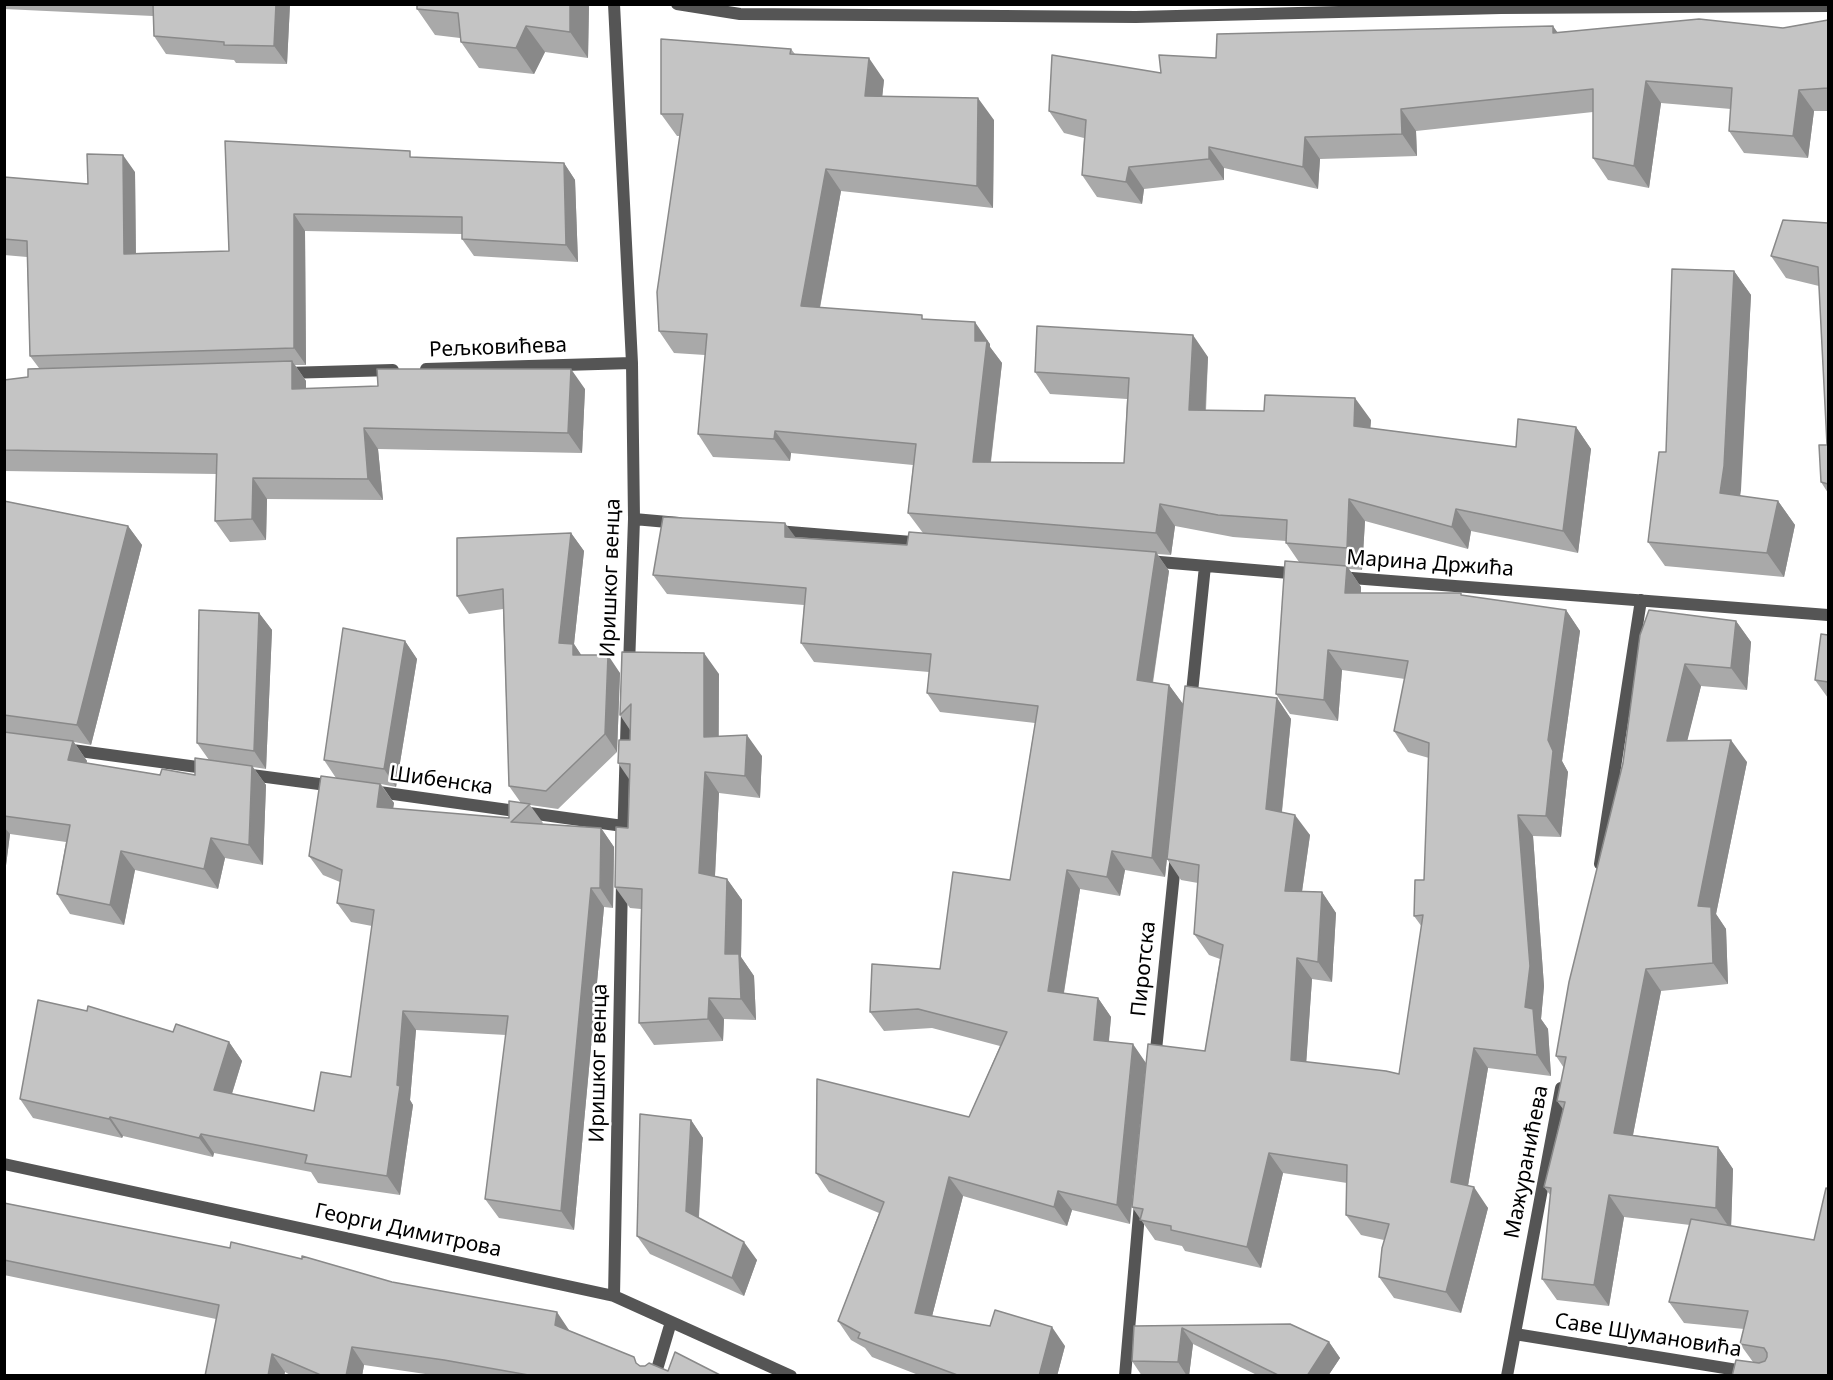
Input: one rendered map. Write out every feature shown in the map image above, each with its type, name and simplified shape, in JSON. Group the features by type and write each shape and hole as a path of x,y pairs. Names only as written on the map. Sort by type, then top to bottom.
{"street":[{"name":"Иришког венца","path":"614,4 632,363 634,519 628,672"},
{"path":"677,4 740,14 1136,17 1501,8 1828,6"},
{"name":"Рељковићева","path":"277,374 632,363"},
{"path":"634,519 693,524"},
{"path":"765,530 931,543"},
{"name":"Марина Држића","path":"1134,560 1828,615"},
{"path":"1189,720 1205,566"},
{"path":"1598,875 1641,600"},
{"path":"622,850 627,696"},
{"name":"Шибенска","path":"51,747 623,826"},
{"name":"Пиротска","path":"1153,1075 1177,838"},
{"name":"Иришког венца","path":"614,1296 622,873"},
{"name":"Мажуранићева","path":"1508,1376 1564,1070"},
{"name":"Георги Димитрова","path":"4,1164 614,1296 791,1376"},
{"path":"1125,1376 1141,1193"},
{"path":"656,1376 670,1322"},
{"name":"Саве Шумановића","path":"1515,1334 1774,1376"}],"building":[{"path":"153,4 276,4 274,46 224,45 224,42 154,36"},
{"path":"417,4 570,4 570,32 526,26 516,48 461,42 458,13 417,9"},
{"path":"1699,19 1783,28 1828,20 1828,88 1799,90 1793,136 1729,131 1732,88 1646,81 1634,166 1593,158 1593,89 1401,109 1402,134 1305,137 1303,167 1209,147 1209,159 1129,167 1126,182 1082,175 1086,120 1049,111 1052,55 1161,73 1159,55 1216,58 1217,34 1553,26 1553,33"},
{"path":"661,39 791,49 790,54 869,58 865,96 978,98 977,186 826,169 801,306 922,315 922,319 975,322 975,341 987,341 973,462 1124,463 1129,378 1035,372 1037,326 1193,335 1189,410 1264,411 1265,395 1355,398 1354,426 1516,447 1518,419 1576,427 1563,531 1456,509 1452,527 1349,499 1347,548 1286,543 1287,520 1218,515 1160,504 1156,533 908,513 916,444 775,431 774,439 698,434 707,334 659,331 657,292 683,114 661,114"},
{"path":"225,141 410,151 410,157 564,163 566,245 462,239 462,217 294,214 294,348 30,356 27,241 4,239 4,177 88,184 87,154 123,155 124,254 229,251"},
{"path":"1783,220 1828,223 1828,484 1821,482 1819,445 1827,445 1818,267 1771,256"},
{"path":"1672,269 1734,271 1724,466 1720,493 1778,501 1767,553 1648,542 1659,452 1666,452"},
{"path":"292,361 292,389 378,386 377,369 571,369 568,433 364,428 368,479 253,478 252,519 215,521 217,454 4,450 4,380 28,377 28,369"},
{"path":"4,501 128,526 77,725 4,715"},
{"path":"663,517 785,523 785,537 907,545 909,532 1156,552 1137,680 1169,685 1152,858 1112,851 1107,877 1067,870 1048,991 1098,998 1094,1040 1133,1044 1117,1205 1058,1191 1054,1207 949,1177 915,1313 990,1326 995,1310 1052,1327 1039,1376 960,1376 858,1338 860,1333 838,1321 884,1202 816,1173 817,1079 969,1117 1007,1032 918,1009 870,1012 872,964 940,969 953,872 1010,880 1038,706 927,693 931,654 801,643 806,588 653,575"},
{"path":"571,533 559,643 573,644 573,655 608,655 605,734 546,791 509,786 503,589 457,596 457,538"},
{"path":"1285,561 1347,566 1345,593 1461,593 1461,595 1566,610 1548,740 1553,751 1546,816 1518,815 1530,966 1525,1007 1533,1009 1537,1055 1474,1048 1451,1182 1474,1187 1446,1292 1379,1277 1382,1248 1389,1224 1346,1215 1347,1165 1269,1153 1247,1247 1171,1230 1171,1226 1140,1220 1143,1209 1132,1207 1148,1044 1205,1051 1223,945 1194,934 1199,865 1167,859 1185,686 1277,698 1266,809 1295,815 1285,891 1322,892 1318,962 1297,958 1291,1060 1399,1074 1423,915 1414,916 1415,880 1424,880 1429,743 1394,731 1408,661 1328,650 1324,700 1276,694"},
{"path":"199,610 259,613 254,751 197,743"},
{"path":"1649,610 1736,621 1731,668 1685,664 1667,741 1731,740 1698,906 1711,907 1713,963 1646,969 1614,1133 1718,1147 1716,1208 1609,1195 1594,1285 1542,1279 1551,1188 1544,1187 1565,1102 1557,1101 1566,1057 1556,1056 1569,982 1623,763 1640,635"},
{"path":"343,628 405,641 384,769 324,760"},
{"path":"1821,634 1828,635 1828,682 1815,680"},
{"path":"622,652 704,653 704,737 747,735 745,776 705,772 699,873 727,879 725,954 739,954 741,999 709,998 708,1019 639,1023 642,889 615,887 616,827 628,828 630,764 618,763 619,740 630,740 631,704 620,715"},
{"path":"4,732 73,741 68,760 160,775 162,769 195,775 195,758 252,766 249,845 211,838 204,869 121,851 110,905 57,894 70,825 4,816"},
{"path":"321,776 380,784 377,807 509,818 509,801 530,804 511,822 601,828 600,888 591,888 561,1211 485,1199 508,1016 403,1011 397,1085 400,1086 387,1176 305,1163 307,1155 201,1134 199,1138 20,1099 38,1000 87,1011 88,1006 173,1032 176,1024 229,1042 214,1090 314,1111 321,1072 351,1077 374,910 337,903 342,870 309,856"},
{"path":"640,1114 691,1120 686,1211 744,1242 732,1278 637,1236"},
{"path":"1826,1188 1828,1189 1828,1376 1732,1376 1736,1360 1759,1363 1765,1361 1767,1357 1764,1348 1740,1344 1748,1311 1669,1302 1691,1219 1814,1240"},
{"path":"4,1203 230,1248 231,1242 302,1259 302,1256 392,1282 557,1312 555,1325 634,1357 640,1366 649,1363 668,1371 675,1352 722,1376 534,1376 352,1347 346,1376 323,1376 272,1354 268,1376 205,1376 219,1305 4,1260"},
{"path":"1290,1324 1329,1342 1307,1376 1280,1376 1182,1328 1178,1362 1132,1361 1134,1326"}]}
